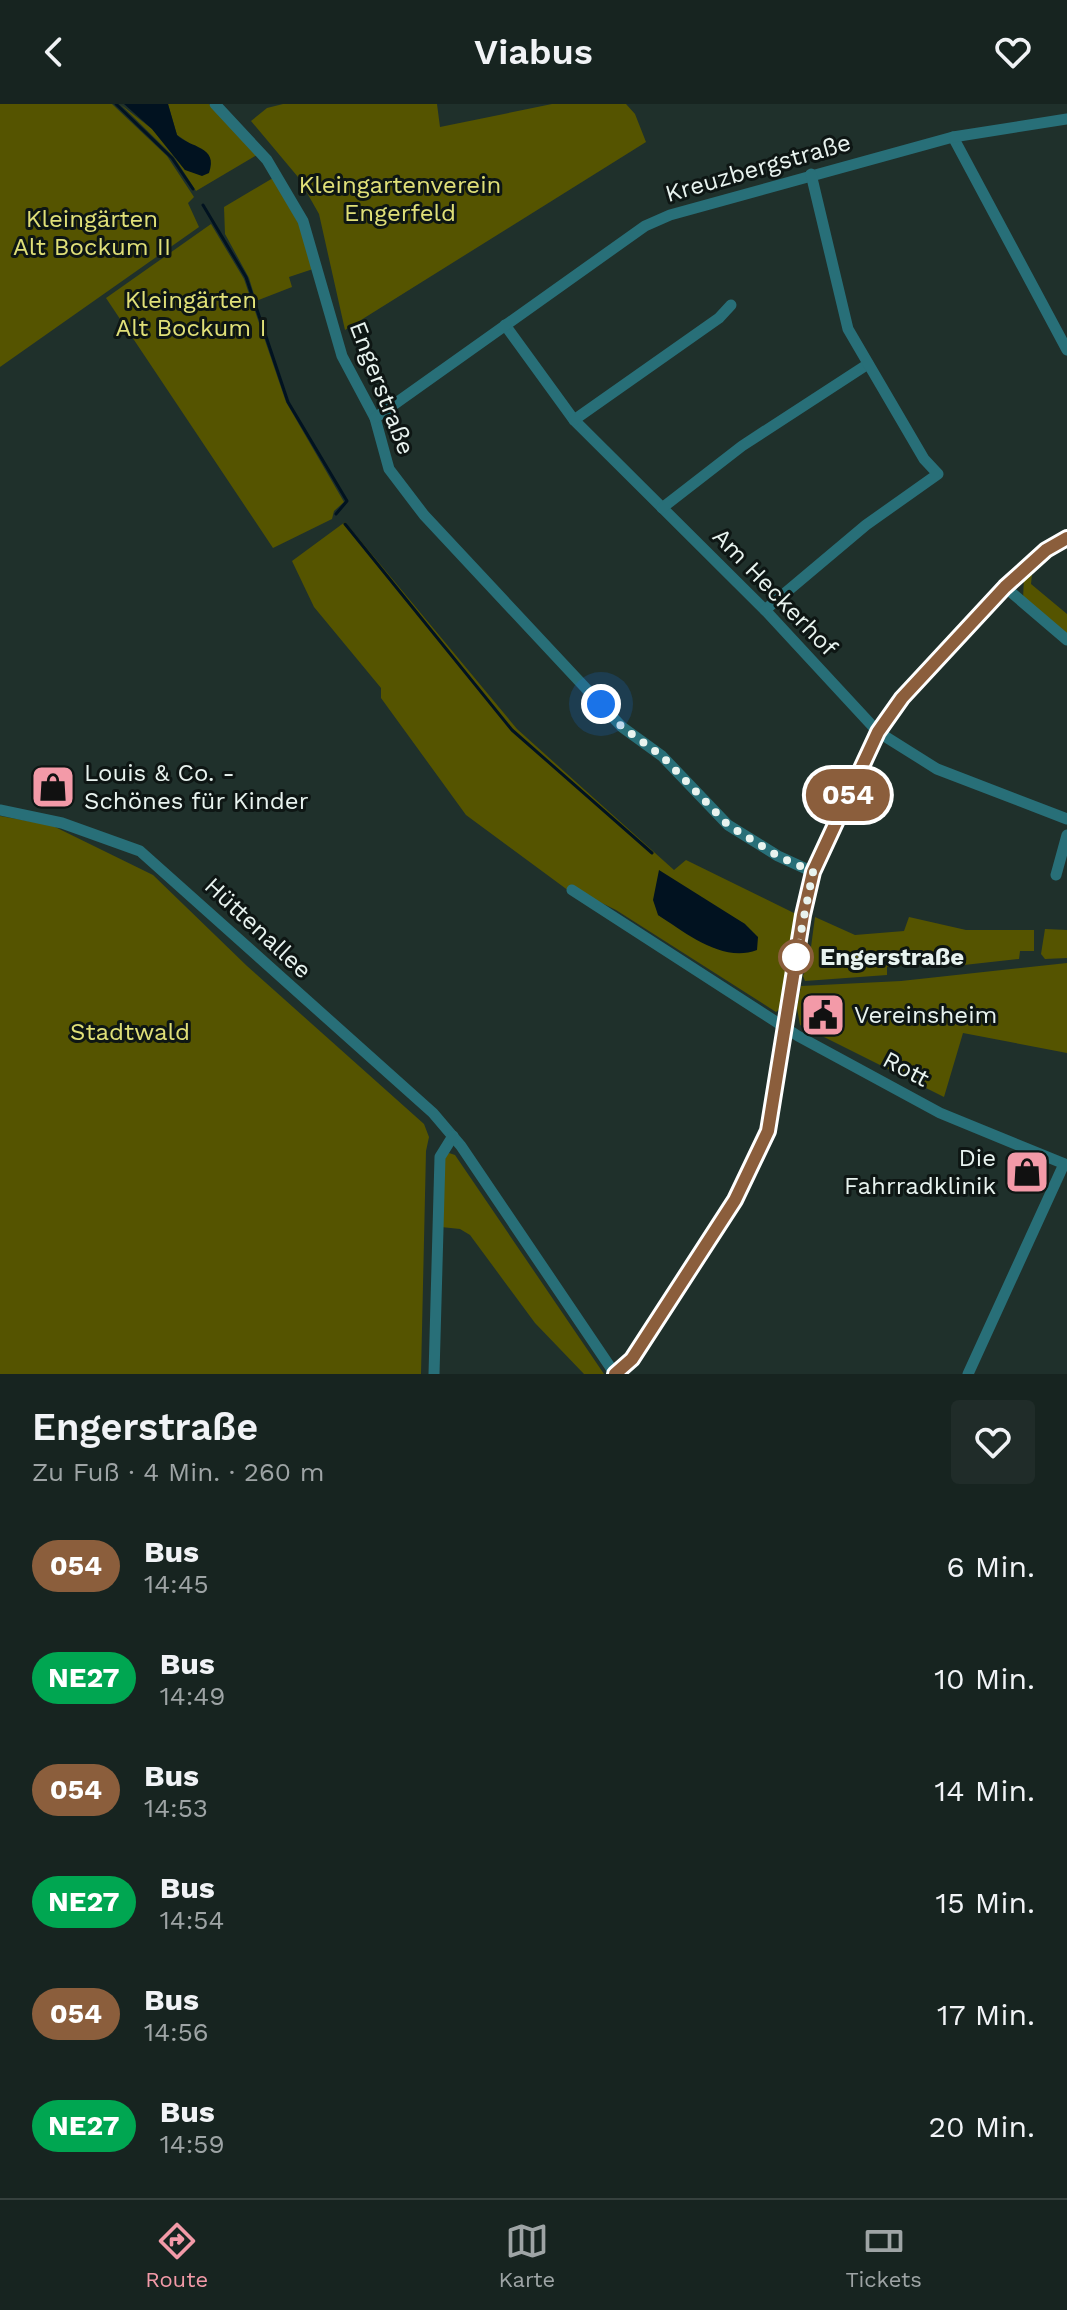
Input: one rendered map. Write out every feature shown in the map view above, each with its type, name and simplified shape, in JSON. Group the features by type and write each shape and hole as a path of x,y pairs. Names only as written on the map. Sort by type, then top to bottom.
{"street":[{"name":"Engerstraße","path":"215,104 274,170 303,221 342,356 375,418 389,469 424,515 622,727 662,756 728,825 767,850 813,872"},
{"name":"Kreuzbergstraße","path":"375,418 645,226 680,210 953,137 1067,119"},
{"path":"953,137 1067,350"},
{"path":"765,610 866,525 938,474 924,459 848,329 811,174"},
{"path":"574,420 719,318 731,305"},
{"name":"Am Heckerhof","path":"505,325 574,420 765,610 878,732 937,769 1067,819"},
{"path":"662,508 742,446 868,364"},
{"path":"615,1374 632,1359 646,1338 749,1174 768,1131 803,915 813,872 878,732 902,698 1005,587 1046,550 1067,538"},
{"path":"1005,587 1067,640"},
{"name":"Hüttenallee","path":"0,810 62,823 140,851 433,1113 453,1136 615,1374"},
{"path":"1056,875 1067,835"},
{"name":"Rott","path":"572,890 786,1026 940,1113 1066,1165"},
{"path":"434,1374 440,1157 453,1136"},
{"path":"968,1374 1066,1165"}],"green space":[{"name":"Kleingärten Alt Bockum II","path":"0,104 112,104 167,156 194,197 188,203 199,227 0,367"},
{"path":"120,104 152,129 185,170 189,143 177,135 168,104 209,104 257,155 196,191 174,157"},
{"name":"Kleingartenverein Engerfeld","path":"283,104 437,104 440,127 552,104 626,104 635,114 646,142 345,330 319,214 298,177 251,121 267,108"},
{"path":"273,178 299,224 313,269 289,277 292,287 256,301 249,278 225,234 224,207"},
{"name":"Kleingärten Alt Bockum I","path":"211,224 244,279 286,402 344,502 334,511 332,519 273,548 106,298"},
{"path":"345,522 517,729 674,870 686,860 796,914 782,1007 776,1012 616,910 571,888 569,891 466,815 381,698 381,688 314,607 292,561","holes":["714,907 745,924 715,948 658,915"]},
{"path":"1032,574 1031,584 1067,614 1067,637 1023,599 1024,577"},
{"name":"Stadtwald","path":"0,816 51,825 153,875 247,966 424,1124 429,1137 426,1151 421,1374 0,1374"},
{"path":"815,917 855,935 904,931 909,917 966,930 1034,930 1034,951 1020,951 1019,959 964,965 960,962 887,967 887,975 805,981 803,976 809,962"},
{"path":"1045,929 1067,930 1067,958 1045,959 1041,954"},
{"path":"1067,963 1067,1053 963,1033 944,1097 800,1025 797,1008 801,986 901,981"},
{"path":"449,1153 455,1155 604,1374 584,1374 535,1323 470,1235 460,1229 441,1227 442,1159"}],"water":[{"path":"124,104 168,104 177,135 202,149 210,158 209,173 202,176 185,170 152,129"},
{"path":"659,870 745,924 758,937 757,950 731,953 718,949 658,915 653,900"}],"waterway":[{"path":"116,104 172,158 193,189"},
{"path":"203,205 246,277 288,402 347,501 336,514"},
{"path":"345,524 512,730 652,853"}],"bus line":[{"name":"054","path":"615,1374 632,1359 735,1200 768,1131 803,915 813,872 878,732 902,698 1005,587 1046,550 1067,538"}],"place":[{"name":"Louis & Co. - Schönes für Kinder","path":"53,787"},
{"name":"Engerstraße","path":"796,957"},
{"name":"Vereinsheim","path":"823,1015"},
{"name":"Die Fahrradklinik","path":"1027,1172"}],"route":[{"path":"601,704 622,727 662,756 728,825 745,838 813,872 803,915 795,962 796,957"}]}
